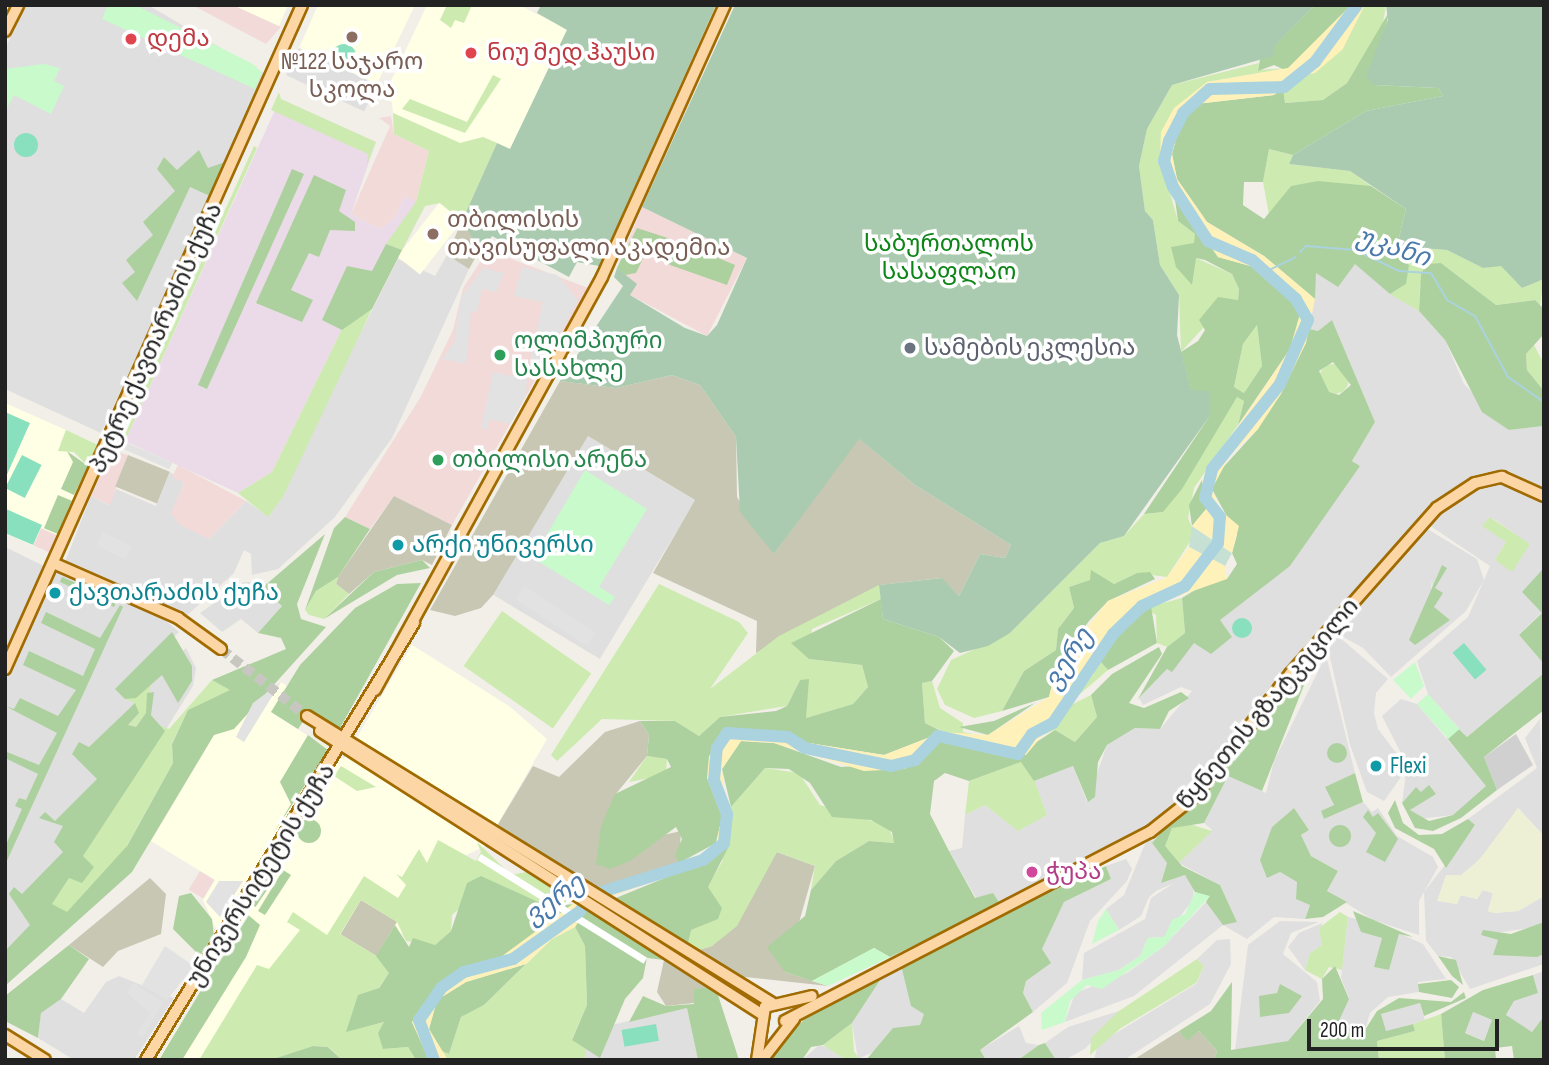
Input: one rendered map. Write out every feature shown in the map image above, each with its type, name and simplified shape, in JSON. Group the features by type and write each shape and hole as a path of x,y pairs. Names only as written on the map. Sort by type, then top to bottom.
{"main road":[{"path":"5,32 18,5"},
{"name":"პეტრე ქავთარაძის ქუჩა","path":"5,669 302,5"},
{"name":"უნივერსიტეტის ქუჩა","path":"146,1060 375,690 602,277 725,5"},
{"name":"წყნეთის გზატკეცილი","path":"815,998 1101,861 1181,809 1404,542 1448,500 1502,477 1544,496"},
{"path":"53,563 182,620 221,649"},
{"path":"309,718 343,744 742,993 776,1004 815,998"},
{"path":"742,993 815,998"},
{"path":"742,993 764,1019 782,1023"},
{"path":"742,993 758,1023 761,1056"},
{"path":"761,1056 782,1023 815,998"},
{"path":"761,1056 815,998"},
{"path":"761,1056 764,1019 776,1004"},
{"path":"776,1004 782,1023"},
{"path":"5,1035 45,1060"}],"shaded area":[{"path":"26,5 148,5 267,75 101,433 5,389 5,49"},
{"path":"192,5 233,5 281,27 266,44"},
{"path":"233,5 288,5 279,26"},
{"name":"№122 საჯარო სკოლა","path":"318,5 415,5 377,84 299,48"},
{"path":"427,5 519,5 567,29 510,149 483,137 460,143 393,113 392,102 383,98"},
{"path":"299,48 377,84 364,112 286,75"},
{"path":"280,99 376,142 351,214 380,229 395,218 404,196 425,206 372,309 345,323 272,472 238,493 125,441"},
{"path":"391,116 394,134 429,151 416,202 404,196 395,218 380,229 351,214 390,126 379,118"},
{"path":"439,203 462,221 420,274 397,257"},
{"path":"642,207 747,258 707,336 630,295 617,268"},
{"path":"462,221 482,246 469,269 447,255"},
{"path":"488,250 588,288 452,525 394,496 370,529 345,517 420,398 453,330 463,288"},
{"path":"447,255 469,269 392,438 335,517 278,569 252,575 251,554 244,550 234,573 184,618 65,562 91,496 109,505 116,489 156,506 170,472 184,483 172,513 209,539 246,501 268,516 398,259 435,276"},
{"path":"1355,263 1419,311 1445,340 1464,384 1509,430 1543,426 1544,492 1501,472 1450,493 1419,519 1272,688 1206,780 1148,831 1000,904 976,898 949,851 962,848 965,815 985,805 1018,830 1047,815 1034,781 1073,766 1087,802 1107,745 1135,728 1160,729 1192,691 1181,687 1143,705 1139,698 1167,669 1172,671 1194,642 1231,637 1219,620 1360,466 1352,461 1375,422 1332,320 1318,331 1309,329 1316,272"},
{"path":"522,267 557,275 578,300 538,374 528,373 543,302 514,296"},
{"path":"483,268 504,273 496,292 482,289 477,312 471,311 466,364 442,359 454,343 461,297"},
{"path":"493,372 527,379 526,395 510,424 489,419 487,430 481,428"},
{"path":"672,375 700,385 736,437 737,497 774,554 858,438 915,485 1011,545 1005,558 980,554 959,596 941,578 880,585 756,653 757,621 653,573 695,500 588,436 493,595 481,608 455,616 430,610 560,381 616,388"},
{"path":"5,403 66,430 60,444 88,466 57,535 41,528 33,546 5,533"},
{"path":"588,436 695,500 600,659 493,595"},
{"path":"121,440 172,463 169,469 118,446"},
{"path":"112,450 128,455 110,505 91,496"},
{"path":"128,455 170,472 157,503 115,487"},
{"path":"178,465 246,501 209,539 180,525 171,513 184,483 172,477"},
{"path":"1497,481 1516,485 1544,503 1542,612 1519,635 1544,664 1544,673 1467,737 1428,694 1417,661 1468,617 1490,566 1426,523 1477,486","holes":["1490,517 1529,544 1495,560 1506,542"]},
{"path":"394,496 452,525 432,565 422,560 374,572 349,594 336,584 338,577"},
{"path":"1192,526 1232,553 1225,566 1189,547"},
{"path":"1424,527 1477,559 1484,580 1466,611 1391,677 1363,648 1331,630","holes":["1432,580 1434,607 1424,636 1410,640 1429,607"]},
{"path":"41,528 57,535 49,552 33,545"},
{"path":"103,532 132,546 125,560 96,545"},
{"path":"5,547 44,566 5,651"},
{"path":"57,570 153,610 179,632 138,674 146,686 186,648 196,668 193,686 165,731 151,715 107,779 39,924 5,958 5,682"},
{"path":"244,582 267,583 263,588 282,606 258,633 241,619 222,632 200,613"},
{"path":"524,586 595,632 587,646 515,599"},
{"path":"1338,636 1388,679 1376,693 1374,713 1378,729 1400,758 1401,777 1384,801 1367,792 1350,745 1329,653 1330,641"},
{"path":"412,645 509,706 547,739 485,846 462,857 370,973 219,1060 158,1060 226,951 203,900 215,880 151,841 214,735 281,682 287,686 271,712 344,759"},
{"path":"1326,655 1355,773 1326,787 1334,806 1321,811 1324,819 1363,802 1372,812 1378,808 1397,836 1433,857 1438,867 1419,901 1419,935 1373,920 1327,891 1338,871 1311,856 1301,835 1309,830 1294,808 1272,827 1280,872 1297,882 1310,905 1305,919 1274,917 1247,939 1223,925 1134,996 1065,1022 1075,993 1127,973 1163,947 1206,902 1237,922 1220,885 1179,863 1212,830 1204,823 1228,776 1266,793 1274,761"},
{"path":"281,682 244,742 236,737 253,703"},
{"path":"1401,699 1417,704 1487,786 1453,815 1419,819 1410,810 1423,797 1416,787 1402,803 1407,765 1382,716"},
{"path":"1540,719 1544,836 1518,808 1493,846 1437,900 1456,904 1460,895 1477,899 1482,890 1493,893 1488,911 1494,913 1518,911 1544,896 1544,922 1536,927 1481,935 1498,940 1494,955 1544,954 1544,964 1470,989 1451,957 1438,956 1426,941 1424,892 1475,826 1468,819 1537,768 1525,738"},
{"path":"640,721 649,735 647,756 615,795 659,836 681,831 679,863 589,892 577,904 485,846 533,766 559,777 605,732"},
{"path":"1516,734 1533,765 1497,790 1484,757"},
{"path":"1518,808 1544,836 1544,896 1518,911 1494,913 1488,911 1493,893 1483,890 1477,899 1461,895 1457,904 1437,901 1446,875 1461,875 1479,860"},
{"path":"1157,835 1152,843 1167,863 1161,883 1185,875 1194,881 1193,900 1164,937 1148,938 1140,956 1119,970 1082,980 1084,953 1145,919 1151,898 1174,883 1156,891 1149,897 1141,916 1119,930 1106,909 1124,895 1145,844"},
{"path":"777,852 815,866 785,972 828,986 736,976 718,995 695,989 694,1003 666,1006 657,992 664,960 712,946"},
{"path":"1126,859 1132,869 1127,881 1090,921 1067,983 1033,1012 1023,993 1026,981 1064,902 1111,879 1106,866"},
{"path":"200,871 215,880 203,899 189,890"},
{"path":"150,878 166,894 161,934 118,951 103,967 69,945"},
{"path":"219,881 243,881 220,917 206,902"},
{"path":"361,900 397,922 376,956 340,934"},
{"path":"1348,917 1361,920 1361,932 1382,938 1375,967 1389,970 1399,933 1423,944 1446,979 1418,982 1419,992 1388,997 1370,1013 1365,1030 1336,1025 1349,998 1341,978"},
{"path":"1280,921 1319,922 1291,933 1283,954 1317,982 1320,1001 1288,1041 1235,1050 1248,945"},
{"path":"1322,923 1323,945 1310,953 1305,970 1288,947 1299,933"},
{"path":"1230,939 1231,964 1210,1004 1124,1060 1094,1060 1098,1044 1196,984 1204,966 1197,959 1217,940"},
{"path":"165,946 194,966 167,1000 142,985"},
{"path":"900,961 925,1013 920,1025 884,1039 880,1049 858,1059 852,1023 888,968"},
{"path":"1544,971 1544,1016 1532,1032 1506,1016 1514,1001 1538,993 1533,975"},
{"path":"119,976 174,998 134,1060 74,1060 38,1038 41,1012 61,999 84,1013 106,982"},
{"path":"133,983 163,1002 142,1038 137,1034 150,1013 127,993"},
{"path":"1420,1003 1425,1020 1386,1032 1381,1014"},
{"path":"687,1008 698,1060 524,1060 568,1037 600,1057 611,1025"},
{"path":"1119,1011 1086,1048 1065,1060 1056,1060 1045,1043 1068,1027"},
{"path":"1473,1012 1492,1020 1484,1040 1464,1032"},
{"path":"1019,1026 1026,1043 1039,1045 1018,1060 986,1060 980,1050"},
{"path":"1179,1031 1187,1040 1199,1031 1217,1051 1214,1060 1133,1060"},
{"path":"819,1045 841,1051 846,1060 802,1060"}],"green space":[{"path":"108,5 135,5 253,64 262,72 255,89 102,19"},
{"path":"447,5 472,5 464,23 455,20 451,28 440,20"},
{"path":"541,5 716,5 599,266 577,262 569,277 492,236 482,253 462,221 497,143 510,149 567,30 537,13"},
{"name":"საბურთალოს სასაფლაო","path":"735,5 1315,5 1275,45 1273,56 1172,85 1147,129 1139,166 1145,211 1153,220 1160,265 1179,295 1177,335 1191,390 1209,391 1209,417 1124,536 1100,543 1010,633 988,646 960,653 939,637 883,619 879,585 942,578 959,596 980,554 1005,558 1011,545 915,485 859,439 774,554 740,512 736,437 700,385 672,375 616,388 560,381 623,286 614,277 617,268 637,284 630,295 685,328 707,336 717,325 747,258 642,207"},
{"path":"1315,5 1365,5 1343,49 1300,77 1274,65 1258,71 1260,59"},
{"path":"1365,5 1386,5 1383,24 1347,83 1323,100 1285,103 1283,88 1343,49"},
{"path":"1386,5 1544,5 1544,279 1522,288 1501,266 1483,268 1447,250 1397,246 1406,209 1350,171 1289,164 1293,155 1366,111 1443,96 1438,88 1374,85 1366,76 1388,20"},
{"path":"1389,12 1374,85 1438,88 1443,96 1366,111 1293,155 1269,149 1263,182 1244,182 1243,205 1264,219 1291,186 1318,181 1371,186 1406,209 1397,246 1398,257 1409,265 1406,284 1390,294 1355,264 1338,287 1316,273 1315,299 1264,256 1207,222 1177,179 1172,154 1180,124 1196,104 1274,95 1283,88 1285,103 1323,100 1347,83"},
{"path":"344,44 352,48 356,56 352,64 344,68 336,64 332,56 336,48"},
{"path":"1259,63 1258,70 1288,68 1207,82 1160,157 1178,221 1195,234 1196,258 1232,274 1239,289 1238,300 1228,301 1181,352 1179,295 1160,265 1153,220 1145,211 1139,166 1147,129 1172,85"},
{"path":"44,64 60,68 54,81 64,86 51,114 14,95 5,112 5,69"},
{"path":"493,75 501,79 465,133 402,109 410,99 467,122"},
{"path":"279,92 281,99 376,142 367,164 368,154 271,110"},
{"path":"393,113 460,143 483,137 497,143 462,221 440,203 425,206 402,250 386,244 416,202 429,151 394,134"},
{"path":"26,133 37,140 38,145 31,156 26,157 15,150 14,145 21,134"},
{"path":"254,146 257,148 125,441 121,439"},
{"path":"1269,149 1293,155 1289,164 1350,171 1371,186 1291,186 1269,215 1263,182"},
{"path":"199,150 208,168 228,161 210,196 190,187 137,301 122,283 135,272 126,260 153,235 143,222 175,191 157,169 164,157 177,170"},
{"path":"292,169 304,174 207,389 198,385"},
{"path":"314,175 346,190 339,211 355,222 355,231 330,230 319,257 309,253 291,290 313,300 302,322 256,303"},
{"path":"1174,192 1218,257 1261,269 1302,310 1290,349 1238,425 1244,401 1237,397 1182,489 1163,512 1144,514 1209,417 1191,391 1181,352 1198,341 1205,330 1199,320 1218,297 1238,300 1239,289 1232,274 1196,258 1192,285 1176,267 1171,247 1194,243 1195,234 1178,221","holes":["1257,325 1262,366 1244,393 1234,387 1243,344"]},
{"path":"637,228 671,239 648,248 636,273 625,275 617,268"},
{"path":"678,241 735,265 727,285 670,265 660,250"},
{"path":"386,244 402,250 372,309 342,330 322,320 347,266 372,271"},
{"path":"1397,246 1447,250 1483,268 1501,265 1522,288 1544,279 1540,306 1535,300 1496,305 1441,263 1420,286 1419,311 1390,294 1406,284"},
{"path":"1441,263 1496,305 1535,300 1544,309 1544,334 1526,354 1527,370 1544,391 1544,445 1543,426 1509,430 1482,412 1445,340 1419,311 1421,274 1427,264"},
{"path":"372,309 283,497 268,517 238,493 272,472 345,323"},
{"path":"1332,320 1375,422 1352,461 1360,466 1290,566 1220,620 1232,637 1211,654 1194,643 1172,672 1167,669 1138,699 1167,647 1185,633 1182,598 1216,577 1227,579 1237,564 1232,553 1237,535 1212,489 1218,473 1258,429 1309,329 1318,331","holes":["1333,362 1351,385 1339,395 1329,392 1319,371"]},
{"path":"1257,325 1262,366 1244,393 1234,387 1243,344"},
{"path":"1534,345 1544,364 1544,391 1527,370 1526,354"},
{"path":"1334,364 1340,365 1348,373 1348,385 1340,393 1334,394 1328,393 1320,385 1319,379 1320,373 1328,365"},
{"path":"1237,397 1244,401 1238,425 1194,488 1188,518 1195,534 1167,577 1137,573 1114,584 1091,571 1091,580 1069,587 1074,608 1058,629 1056,650 1024,671 1002,711 974,718 945,705 937,689 951,660 1010,633 1100,543 1124,536 1144,514 1163,512"},
{"path":"5,412 30,423 5,479"},
{"path":"66,430 98,445 88,466 74,452 58,451"},
{"path":"67,451 88,466 74,495 61,489 73,462"},
{"path":"22,455 42,465 25,498 5,488"},
{"path":"585,470 647,509 599,587 615,597 609,605 533,558"},
{"path":"1202,480 1207,508 1192,526 1189,505"},
{"path":"58,495 72,501 58,534 44,528"},
{"path":"6,509 42,525 33,545 5,533"},
{"path":"345,517 370,529 338,577 316,591 305,610 334,528"},
{"path":"1490,517 1530,544 1512,572 1495,560 1506,542 1482,526"},
{"path":"325,534 297,604 301,619 326,627 234,729 214,735 132,872 5,986 5,951 30,925 9,894 14,887 22,894 63,852 54,842 63,826 39,818 45,812 55,821 97,779 72,754 79,742 89,747 135,703 139,713 128,725 136,727 146,713 147,693 154,692 151,715 165,731 83,856 94,867 82,883 69,878 52,904 67,912 127,846 173,763 172,744 188,710 230,690 212,680 286,649 281,638 258,633 282,606 262,588"},
{"path":"422,560 430,568 397,575 324,619 374,572"},
{"path":"1442,565 1447,568 1435,588 1443,593 1434,607 1450,620 1415,645 1409,640"},
{"path":"1091,570 1114,584 1137,573 1150,572 1155,579 1108,601 1089,621 1057,665 1049,697 1002,711 1024,671 1056,650 1058,629 1074,608 1069,587 1090,580"},
{"path":"1542,570 1544,664 1519,635 1542,613 1522,592"},
{"path":"62,577 117,601 114,607 60,582"},
{"path":"338,577 336,584 349,594 324,619 309,615 305,610 316,591"},
{"path":"421,583 340,728 311,710 298,729 271,712 300,665 355,608 397,584"},
{"path":"659,584 739,622 748,633 710,689 779,636 879,585 881,599 812,629 809,659 862,665 868,687 853,704 806,718 800,680 787,706 720,717 699,736 675,721 602,719 557,761 551,755"},
{"path":"1182,598 1185,633 1167,647 1157,643 1156,615 1145,608"},
{"path":"881,599 883,619 939,637 954,651 932,681 922,683 925,723 943,732 884,755 728,730 712,747 722,817 716,843 679,863 675,855 682,839 676,827 630,861 610,869 596,864 601,826 615,794 671,767 667,759 647,756 649,735 640,721 675,721 699,736 720,717 776,711 787,706 800,680 809,679 806,718 853,704 868,687 862,665 809,659 791,643"},
{"path":"120,605 123,607 5,865 5,847 22,809 15,806 19,798 26,800 38,774 5,758 5,743 7,752 39,765 57,733 5,706 14,709 20,698 58,716 76,690 23,665 29,651 83,676 95,649 41,623 46,612 100,638"},
{"path":"1151,606 1157,643 1108,670 1100,661 1105,646"},
{"path":"502,611 591,674 553,728 464,666"},
{"path":"1242,618 1249,621 1252,628 1249,635 1242,638 1235,635 1232,628 1235,621"},
{"path":"172,632 192,666 192,681 178,703 162,675 136,698 125,699 115,689"},
{"path":"1464,643 1486,670 1475,679 1453,653"},
{"path":"1105,646 1100,661 1108,670 1073,700 1093,675"},
{"path":"1159,647 1162,654 1129,703 1144,708 1181,692 1189,698 1169,711 1160,729 1135,728 1107,745 1098,762 1095,797 1088,802 1073,766 1034,781 1021,762 969,781 945,773 934,781 930,814 949,851 975,898 993,893 1000,904 890,957 874,948 812,981 785,972 767,947 805,916 811,890 836,861 869,841 894,843 892,832 871,820 832,817 810,783 789,769 765,768 731,807 722,769 741,741 774,743 841,767 915,762 940,740 1032,745 1055,730 1075,742 1097,717 1091,695 1112,674"},
{"path":"1318,650 1262,791 1228,776 1204,823 1172,828 1165,846 1182,866 1220,885 1237,922 1223,925 1206,902 1209,897 1195,892 1185,875 1161,883 1167,863 1152,843"},
{"path":"1415,662 1424,686 1411,699 1393,680"},
{"path":"1544,673 1544,710 1484,757 1497,790 1461,818 1433,831 1415,828 1402,803 1416,787 1421,792 1429,785 1436,794 1410,810 1429,821 1453,815 1486,786 1447,738 1459,729 1467,737"},
{"path":"212,680 231,690 188,710 172,743 173,763 120,858 68,913 39,924 68,851 140,738 154,723 169,729"},
{"path":"932,681 940,708 963,723 963,732 978,735 946,733 925,723 922,683"},
{"path":"151,682 146,713 135,727 128,726 137,716 135,703 125,699"},
{"path":"1428,694 1459,729 1448,739 1417,704"},
{"path":"1091,695 1097,717 1075,742 1055,730 1043,735 1069,706"},
{"path":"1035,703 988,735 959,727 994,721"},
{"path":"308,735 328,750 273,834 291,804 280,782"},
{"path":"1337,743 1344,746 1347,753 1344,760 1337,763 1330,760 1327,753 1330,746"},
{"path":"647,756 667,759 666,775 629,782"},
{"path":"1021,762 1030,768 1047,815 1018,831 985,805 965,815 969,781"},
{"path":"341,766 376,787 357,791 334,776"},
{"path":"765,768 799,773 820,805 888,826 895,843 869,841 836,861 811,890 815,866 777,852 737,926 712,946 664,960 691,930 718,918 707,887 722,862 731,807"},
{"path":"1355,773 1363,802 1324,819 1321,811 1334,805 1325,787"},
{"path":"1395,800 1403,823 1419,835 1442,834 1468,819 1475,825 1446,868 1434,849 1395,828 1388,813"},
{"path":"1294,808 1309,830 1301,835 1311,856 1338,871 1327,891 1347,902 1323,917 1305,919 1310,905 1296,899 1297,882 1280,872 1267,878 1260,860 1272,827"},
{"path":"1368,810 1373,817 1378,813 1398,839 1385,862 1366,852 1376,833 1363,817"},
{"path":"309,819 320,826 321,831 314,842 309,843 298,836 297,831 304,820"},
{"path":"1183,822 1212,831 1179,863 1164,846 1172,828"},
{"path":"1340,825 1348,828 1351,836 1348,844 1340,847 1332,844 1329,836 1332,828"},
{"path":"438,840 476,861 481,852 477,842 511,875 526,872 572,900 547,907 488,882 452,915 451,931 435,945 406,941 397,922 361,900 340,934 380,958 390,972 347,1031 385,1022 383,1049 408,1047 416,1060 342,1060 329,1047 313,1046 270,1060 199,1060 257,965 269,969 300,930 287,922 293,912 327,935 364,876 398,898 406,885 396,874 402,877 419,849 427,863"},
{"path":"730,844 708,887 722,908 718,919 691,930 688,943 676,943 664,960 647,958 643,978 625,999 600,1058 572,1040 587,1005 585,946 575,927 584,911 709,860"},
{"path":"276,864 282,868 256,907 250,903"},
{"path":"1106,866 1111,879 1064,902 1042,949 1051,963 1026,981 1023,993 1033,1012 980,1050 986,1060 866,1060 893,1028 920,1025 924,1014 911,1006 900,961"},
{"path":"283,870 291,875 265,915 258,911"},
{"path":"481,876 547,906 577,904 501,957 466,968 441,985 412,1022 429,1060 416,1060 408,1047 383,1049 378,1033 384,1022 346,1032 358,995 379,988 389,973 376,956 395,925 409,947 413,938 435,945 451,931 467,883"},
{"path":"1195,892 1210,896 1163,947 1102,989 1087,985 1070,1001 1065,1022 1042,1030 1041,1013 1082,980 1119,970 1140,956 1148,938 1164,937 1172,920 1185,914"},
{"path":"191,893 212,919 214,936 200,956 173,929 179,896"},
{"path":"1106,909 1119,930 1092,944 1098,921"},
{"path":"1353,911 1413,937 1399,934 1389,970 1374,967 1382,938 1361,932"},
{"path":"1340,912 1348,917 1342,970 1329,967 1322,979 1305,970 1310,953 1322,945 1319,928"},
{"path":"247,914 260,925 246,957 182,1060 159,1060"},
{"path":"1544,922 1544,954 1537,957 1493,955 1498,940 1481,935 1483,930 1511,934"},
{"path":"575,927 585,946 587,1005 572,1039 586,1049 584,1060 448,1060 441,1051 449,1054 461,1017 484,1005 552,939"},
{"path":"69,945 89,959 61,999 41,1013 38,1038 5,1021 5,996"},
{"path":"874,948 890,957 828,986 812,981"},
{"path":"1438,956 1456,960 1463,985 1452,976"},
{"path":"1197,959 1204,966 1196,983 1121,1028 1090,1055 1091,1038 1119,1011"},
{"path":"526,964 484,1005 461,1017 449,1054 441,1051 429,1029 437,1000 466,982"},
{"path":"1335,966 1349,999 1337,1025 1365,1030 1377,1011 1399,998 1451,1002 1464,992 1466,998 1424,1016 1420,1003 1381,1014 1386,1031 1413,1024 1415,1031 1377,1041 1379,1060 1214,1060 1217,1051 1199,1031 1187,1041 1179,1031 1211,1011 1232,982 1231,1050 1288,1041 1323,999 1322,979"},
{"path":"888,968 852,1023 823,1045 811,1047 802,1060 766,1060 817,1006"},
{"path":"1533,975 1538,993 1514,1001 1506,1015 1532,1032 1544,1016 1544,1060 1514,1060 1512,1046 1495,1048 1496,1060 1445,1060 1441,1014 1483,990","holes":["1473,1012 1492,1020 1484,1041 1465,1033"]},
{"path":"1451,980 1459,987 1452,998 1419,992 1418,984"},
{"path":"1280,984 1302,996 1289,1013 1260,1017 1259,996 1277,993"},
{"path":"707,988 718,995 739,1060 698,1060 687,1008 629,1022 643,996 666,1006 694,1004 694,989"},
{"path":"1441,1014 1445,1060 1379,1060 1377,1041 1415,1031 1413,1024"},
{"path":"852,1023 854,1051 860,1060 846,1060 823,1045"},
{"path":"656,1024 659,1041 624,1047 622,1030"},
{"path":"1045,1043 1056,1060 1018,1060 1039,1045"},
{"path":"313,1046 328,1047 342,1060 270,1060"}],"sand":[{"path":"1351,5 1365,5 1343,49 1315,73 1292,77 1274,95 1196,104 1180,124 1172,154 1177,179 1207,222 1264,256 1315,299 1306,343 1281,394 1258,429 1230,455 1212,489 1220,510 1239,526 1232,553 1192,526 1207,508 1202,480 1290,349 1301,310 1261,269 1218,257 1174,192 1160,157 1161,132 1174,108 1207,82 1288,68"},
{"path":"1189,547 1225,566 1227,579 1145,608 1105,646 1093,675 1026,755 996,755 940,740 905,769 864,771 774,743 741,741 722,769 730,844 709,860 590,905 575,927 552,939 526,964 466,982 437,1000 429,1029 448,1060 429,1060 412,1022 441,985 466,968 501,957 589,892 640,881 702,856 716,843 722,817 707,778 709,756 728,730 884,755 943,732 988,735 1049,697 1057,665 1108,601 1167,577"}],"pier":[{"path":"481,854 647,958 644,964 477,860"}],"waterway":[{"name":"ვერე","path":"434,1060 419,1020 441,988 464,972 513,959 580,911 592,895 703,860 724,843 727,814 714,780 717,748 727,733 788,737 805,748 891,766 915,760 938,736 1018,754 1032,734 1053,723 1113,634 1142,606 1185,586 1218,543 1220,517 1205,498 1212,469 1280,384 1308,320 1296,299 1252,260 1208,241 1173,187 1164,161 1169,141 1183,113 1210,89 1284,87 1315,62 1357,5"},
{"name":"უკანი","path":"1300,252 1306,246 1355,250 1399,271 1431,273 1447,300 1475,316 1508,377 1544,402"},
{"name":"უკანი","path":"1265,272 1296,257"}],"tunnel":[{"path":"221,649 307,716"}],"place":[{"name":"№122 საჯარო სკოლა","path":"352,37"},
{"name":"დემა","path":"131,39"},
{"name":"ნიუ მედ ჰაუსი","path":"471,53"},
{"name":"თბილისის თავისუფალი აკადემია","path":"433,234"},
{"name":"სამების ეკლესია","path":"910,348"},
{"name":"ოლიმპიური სასახლე","path":"500,355"},
{"name":"თბილისი არენა","path":"438,460"},
{"name":"არქი უნივერსი","path":"398,545"},
{"name":"ქავთარაძის ქუჩა","path":"55,593"},
{"name":"Flexi","path":"1376,766"},
{"name":"ჭუპა","path":"1032,872"}]}
